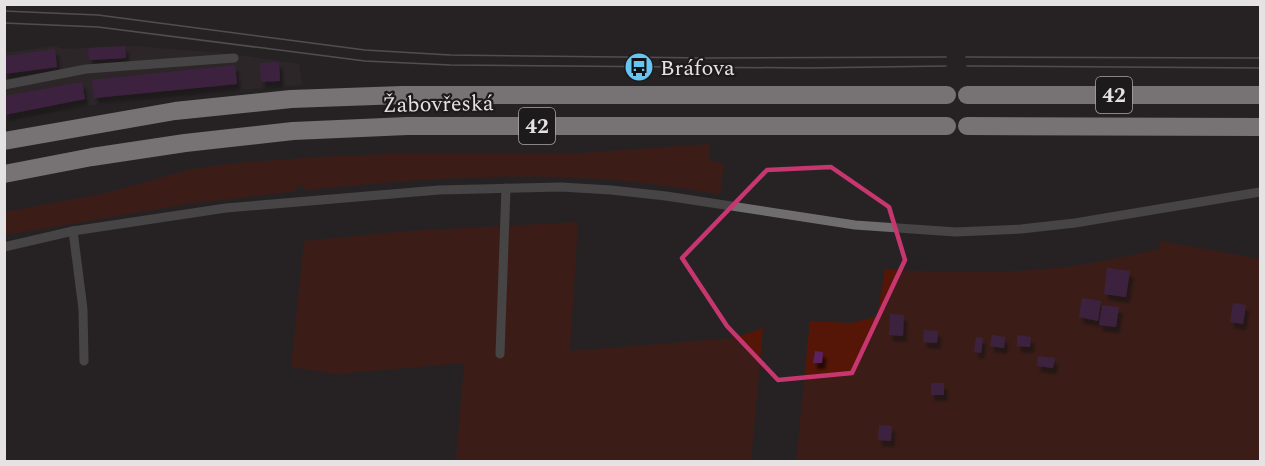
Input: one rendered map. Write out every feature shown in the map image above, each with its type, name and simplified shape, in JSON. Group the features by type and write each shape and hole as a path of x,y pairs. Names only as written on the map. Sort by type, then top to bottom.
{"highway":[{"name":"Žabovřeská","path":"4,141 175,111 291,99 402,94 947,95"},
{"name":"42","path":"967,95 1260,95"},
{"name":"Žabovřeská","path":"4,174 185,142 293,131 407,126 947,126"},
{"name":"42","path":"967,126 1260,127"}],"lane":[{"path":"4,86 86,69 234,58"},
{"path":"4,247 72,231 226,208 372,194 506,188 561,187 612,190 855,225 956,232 1022,229 1075,223 1260,192"},
{"path":"500,354 506,188"},
{"path":"72,231 83,309 84,361"}],"highlighted area":[{"path":"831,167 889,207 905,260 852,373 778,380 727,326 682,258 767,170"}],"shaded area":[{"path":"55,46 63,49 134,46 232,54 299,64 302,85 181,94 53,110 5,119 4,53"},
{"path":"709,144 709,161 724,163 720,194 617,180 513,176 304,190 302,185 296,186 296,191 187,204 5,235 5,212 106,193 192,169 236,163 410,153 581,153"},
{"path":"578,222 570,351 734,338 763,328 751,461 456,461 464,363 337,374 291,367 304,241 409,231"},
{"path":"1160,241 1260,259 1260,461 796,462 810,321 850,323 877,317 885,269 979,272 1050,269 1159,249"}],"building":[{"path":"125,46 126,58 89,60 88,48"},
{"path":"55,49 57,67 4,74 4,56 19,54 19,60 20,54"},
{"path":"279,62 280,81 261,82 260,63"},
{"path":"235,65 237,84 94,98 92,80"},
{"path":"82,82 85,99 4,115 4,96"},
{"path":"1107,268 1130,271 1126,297 1104,294"},
{"path":"1082,298 1101,301 1098,321 1079,317"},
{"path":"1233,303 1246,305 1243,324 1230,322"},
{"path":"1102,305 1119,307 1116,327 1099,325"},
{"path":"890,314 904,315 903,336 889,335"},
{"path":"924,330 938,331 937,343 923,342"},
{"path":"992,335 1005,337 1004,348 990,346"},
{"path":"1017,335 1031,337 1030,347 1017,346"},
{"path":"976,337 983,338 981,353 974,352"},
{"path":"815,351 823,352 822,363 813,363"},
{"path":"1038,356 1055,358 1053,368 1037,366"},
{"path":"931,383 944,383 944,395 931,395"},
{"path":"879,425 892,426 891,441 878,440"}],"tram line":[{"path":"4,11 98,15 365,50 450,55 708,58 946,57"},
{"path":"4,23 98,27 365,61 450,65 808,68 946,66"},
{"path":"966,57 1260,58"},
{"path":"967,66 1260,68"}],"place":[{"name":"Bráfova","path":"639,67"}]}
